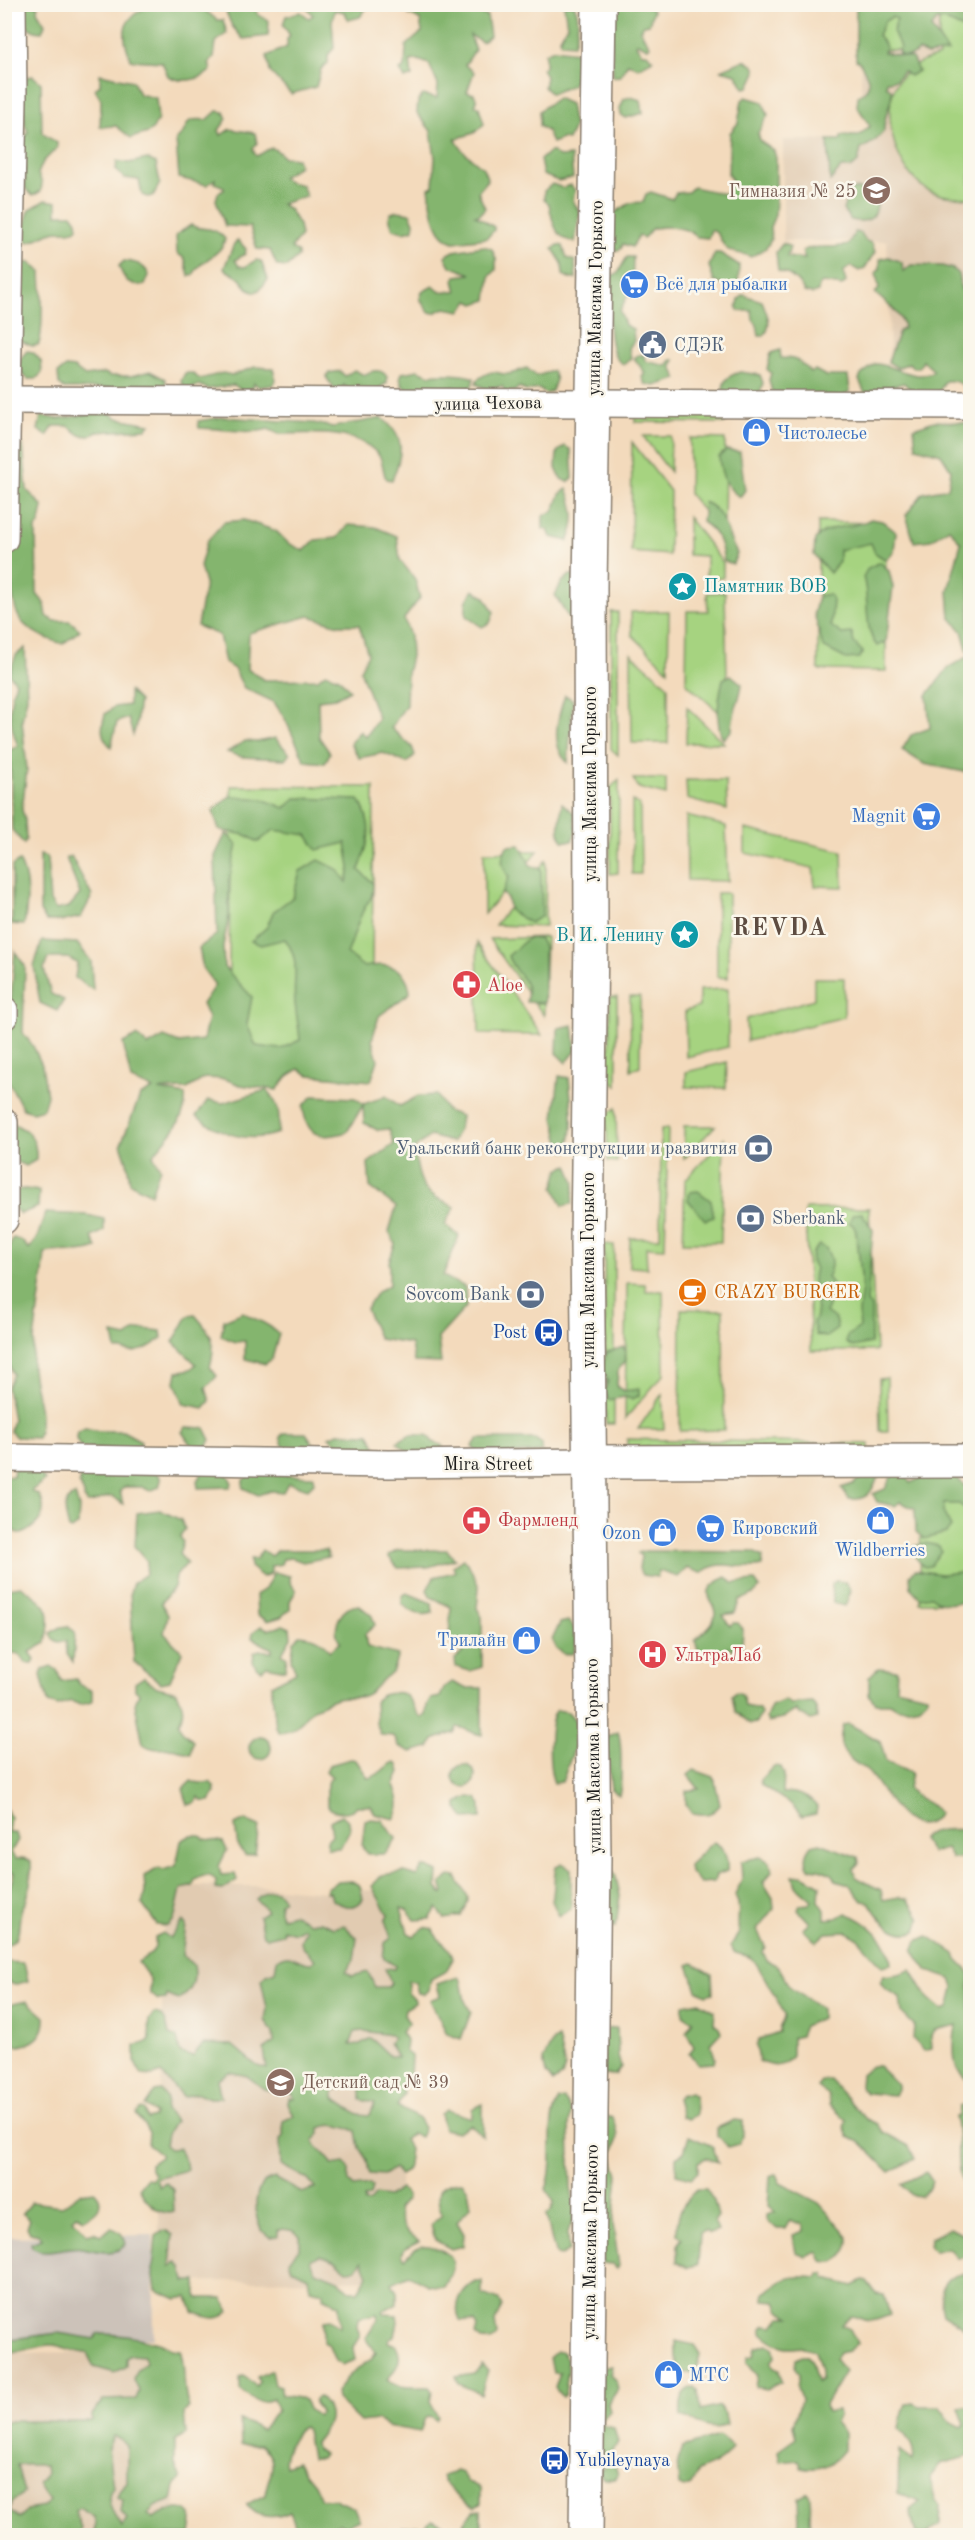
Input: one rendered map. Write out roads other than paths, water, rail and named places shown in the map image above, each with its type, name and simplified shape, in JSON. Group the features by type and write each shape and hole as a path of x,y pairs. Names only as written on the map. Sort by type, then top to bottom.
{"main road":[{"name":"улица Максима Горького","path":"586,2535 594,1857 587,1230 592,402 599,4"},
{"name":"Mira Street","path":"589,1462 970,1461"}],"street":[{"path":"4,539 12,4"},
{"name":"улица Чехова","path":"6,400 428,404 592,402 970,405"},
{"path":"4,1010 4,1016"},
{"path":"4,1122 4,1220"},
{"name":"Mira Street","path":"4,1458 389,1464 589,1462"}],"place":[{"name":"Гимназия № 25","path":"877,191"},
{"name":"Всё для рыбалки","path":"634,284"},
{"name":"СДЭК","path":"653,345"},
{"name":"Чистолесье","path":"756,433"},
{"name":"Памятник ВОВ","path":"683,586"},
{"name":"Magnit","path":"927,816"},
{"name":"В. И. Ленину","path":"685,935"},
{"name":"Aloe","path":"466,985"},
{"name":"Уральский банк реконструкции и развития","path":"758,1148"},
{"name":"Sberbank","path":"751,1218"},
{"name":"CRAZY BURGER","path":"693,1292"},
{"name":"Sovcom Bank","path":"531,1294"},
{"name":"Post","path":"548,1332"},
{"name":"Фармленд","path":"477,1520"},
{"name":"Wildberries","path":"880,1521"},
{"name":"Кировский","path":"711,1528"},
{"name":"Ozon","path":"662,1533"},
{"name":"Трилайн","path":"527,1640"},
{"name":"УльтраЛаб","path":"653,1655"},
{"name":"Детский сад № 39","path":"281,2082"},
{"name":"МТС","path":"668,2375"},
{"name":"Yubileynaya","path":"554,2460"}],"district":[{"name":"REVDA","path":"780,927"}]}
